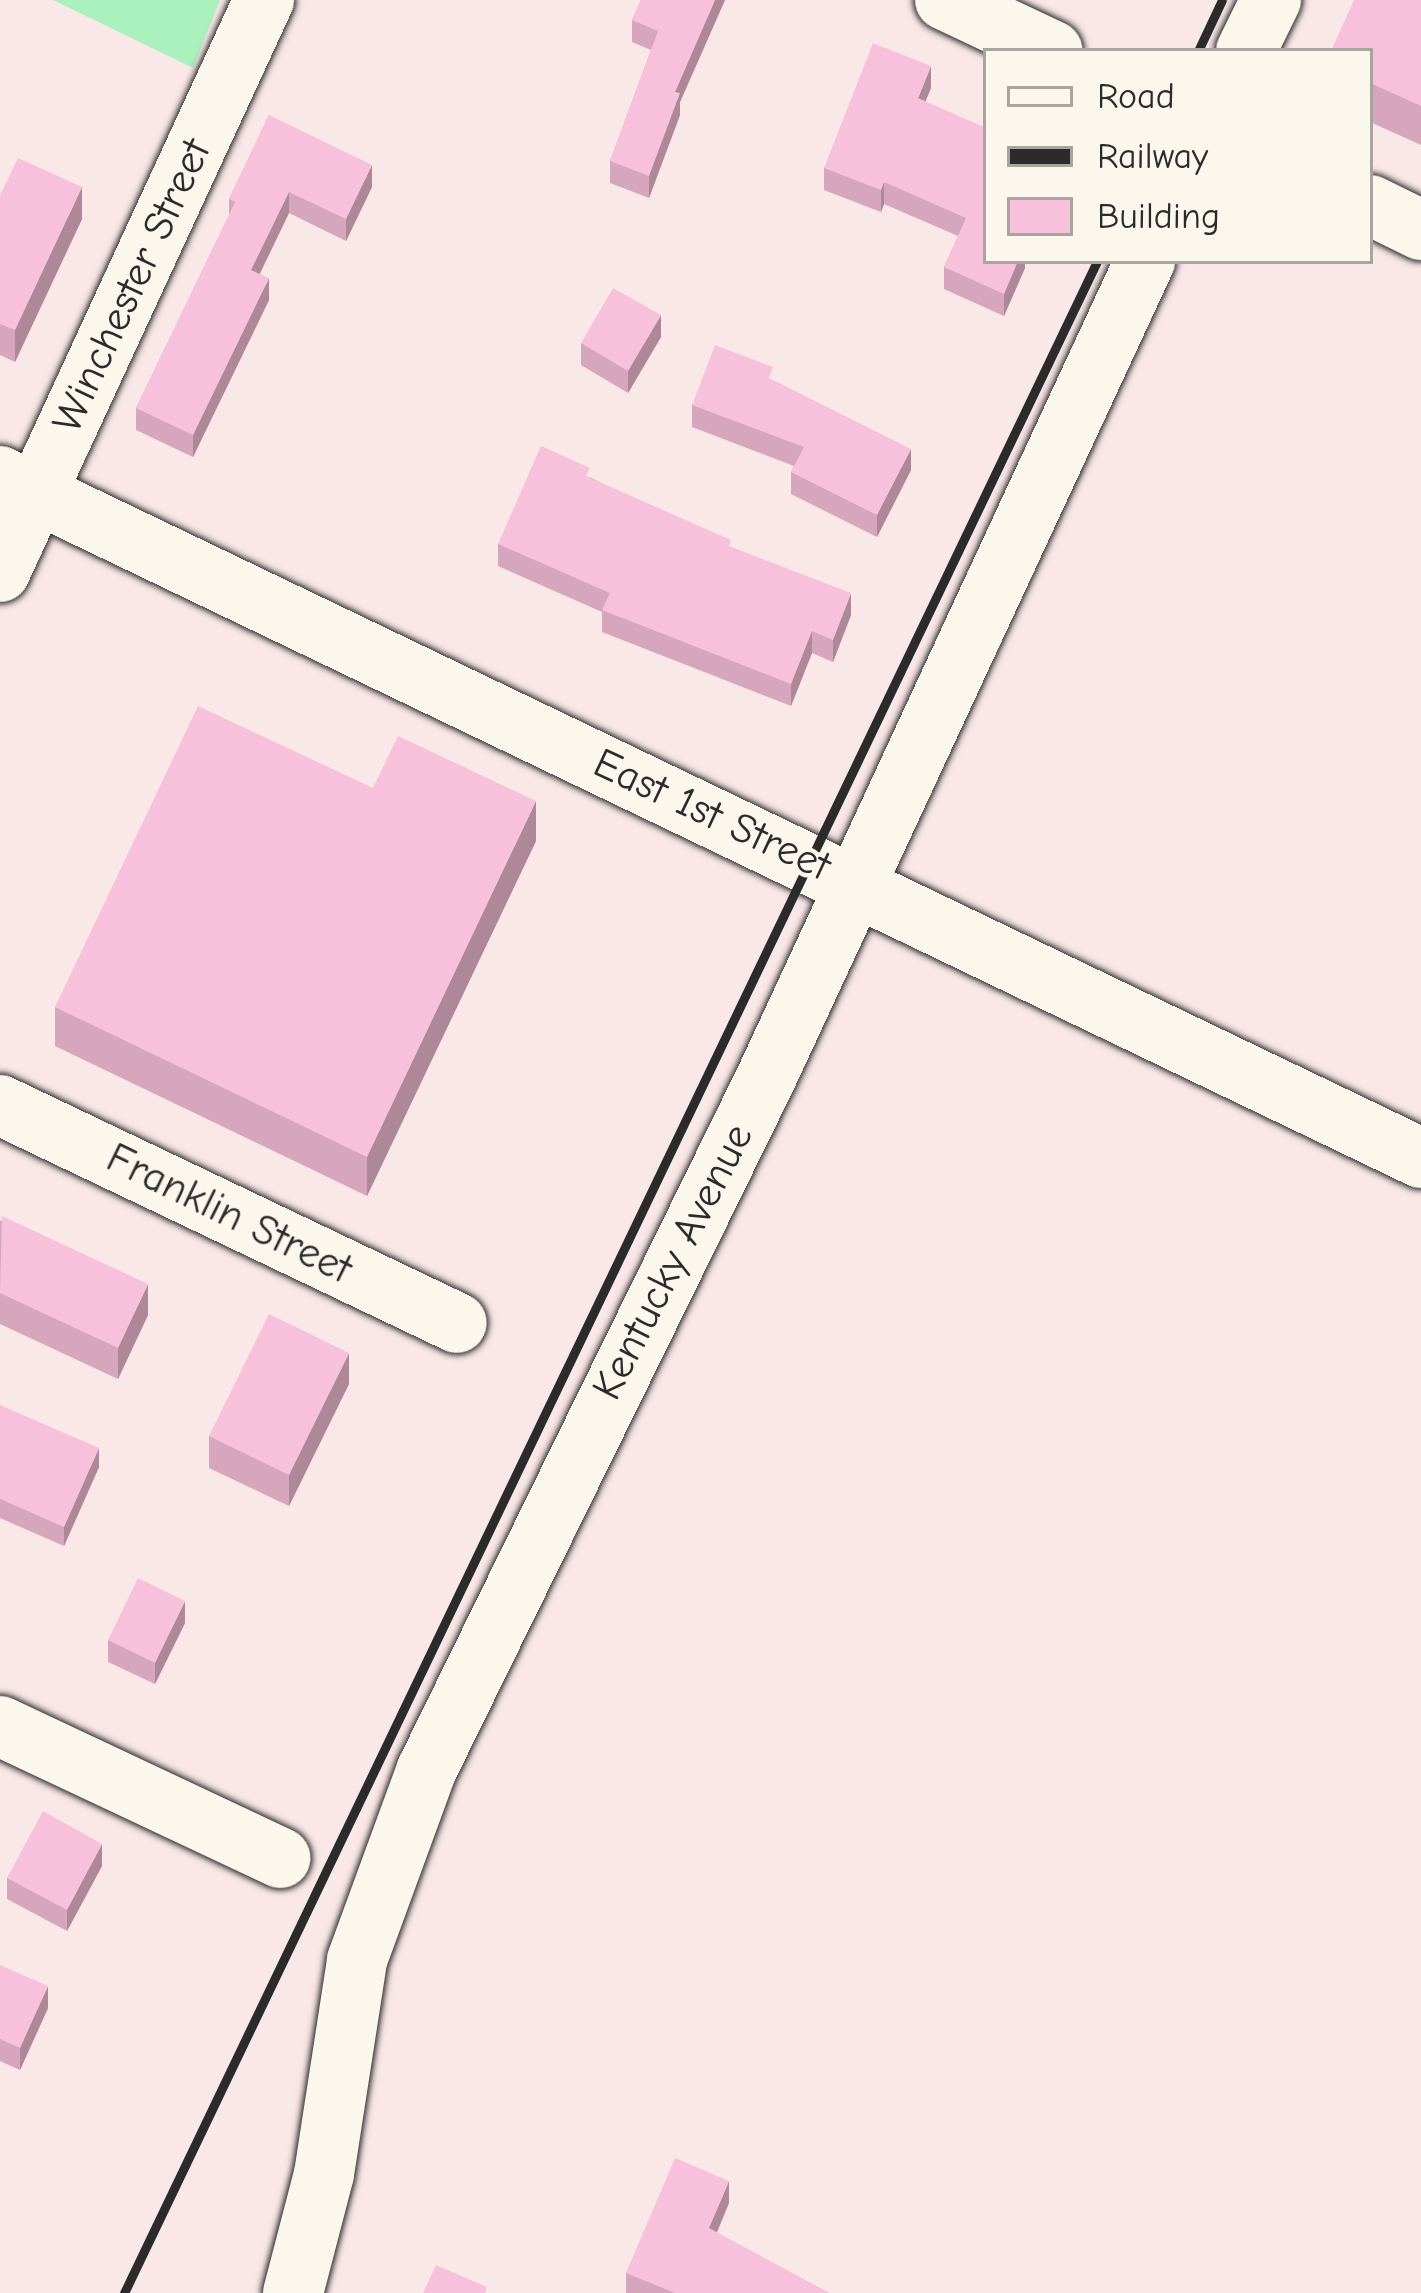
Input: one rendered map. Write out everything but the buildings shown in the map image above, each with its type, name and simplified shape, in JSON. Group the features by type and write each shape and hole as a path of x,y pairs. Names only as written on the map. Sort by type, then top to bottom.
{"street":[{"name":"Winchester Street","path":"0,572 18,485 263,0"},
{"path":"945,0 1047,48"},
{"path":"1247,48 1271,0"},
{"path":"1373,206 1421,230"},
{"name":"Kentucky Avenue","path":"292,2293 324,2174 357,1960 427,1769 858,884 1144,264"},
{"name":"East 1st Street","path":"18,485 1421,1158"},
{"name":"Franklin Street","path":"0,1105 458,1323"},
{"path":"0,1726 280,1858"}],"green space":[{"path":"53,0 220,0 193,68"}],"railway":[{"path":"1199,48 1222,0"},
{"path":"124,2293 1096,264"}]}
